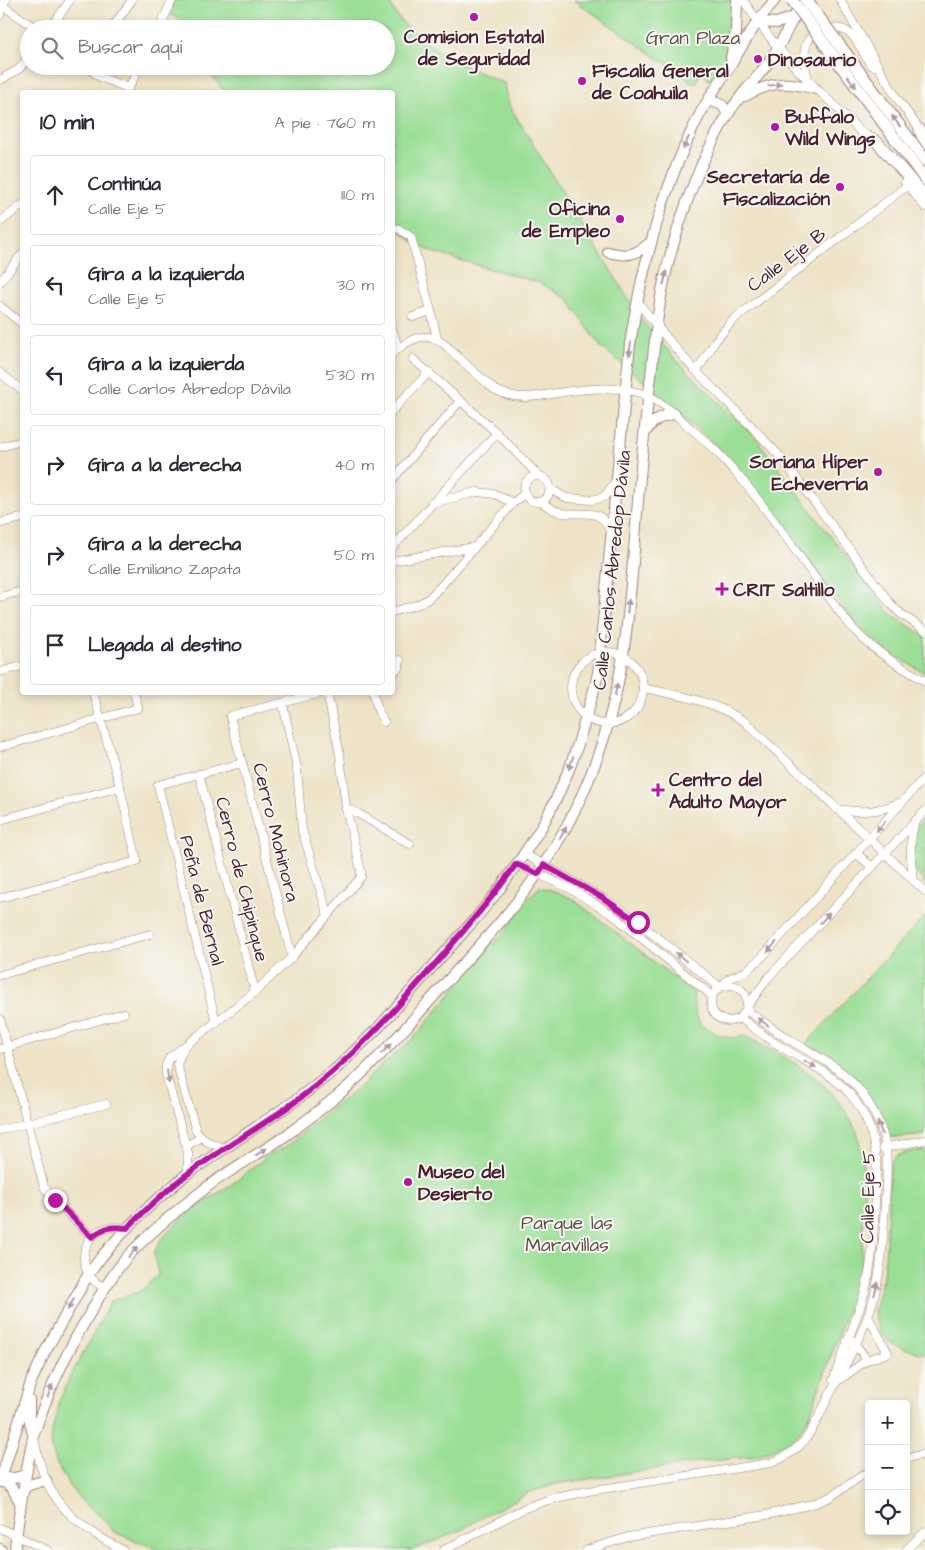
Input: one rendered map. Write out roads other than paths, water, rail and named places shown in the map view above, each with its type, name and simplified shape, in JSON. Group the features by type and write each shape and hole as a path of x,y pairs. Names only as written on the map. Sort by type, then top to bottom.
{"highway":[{"path":"792,0 925,179"},
{"path":"805,0 925,160"},
{"path":"923,130 925,145"},
{"path":"865,136 877,142 925,196"}],"main road":[{"path":"728,68 736,32 737,0"},
{"name":"Calle Carlos Abredop Dávila","path":"31,1382 46,1350 88,1275 127,1228 188,1173 295,1101 337,1068 378,1028 475,919 498,891 541,828 570,768 594,690 601,652 625,390 637,301 651,242 670,182 692,132 728,68 757,22 775,0"},
{"name":"Calle Carlos Abredop Dávila","path":"33,1436 52,1386 73,1342 104,1287 128,1257 174,1213 207,1187 285,1136 338,1096 398,1036 486,939 538,874 565,828 588,784 615,699 623,655 632,574 643,436 656,326 666,272 683,212 701,166 728,114 778,48 805,0"},
{"path":"757,22 777,23 794,17"},
{"path":"737,100 762,87 771,85 787,83 813,85"},
{"path":"709,100 722,105 728,114"},
{"path":"608,252 627,255 635,254 651,242"},
{"path":"643,436 651,423 664,416 675,414"},
{"path":"15,1550 20,1502 33,1436 29,1416 31,1382"},
{"path":"0,1480 31,1382"},
{"path":"0,1480 26,1475"},
{"path":"0,1480 12,1488 20,1502"},
{"path":"23,1490 29,1485 46,1480"}],"street":[{"path":"56,20 70,0"},
{"path":"118,20 132,0"},
{"path":"163,20 172,0"},
{"path":"743,0 757,22 778,48 865,136 925,207"},
{"path":"840,0 896,97 923,130"},
{"path":"0,16 2,3 25,20"},
{"path":"813,85 805,67 803,54 810,37 818,31 827,28 846,30 854,38 871,65 878,66"},
{"path":"0,80 20,68"},
{"path":"98,75 127,90 135,75"},
{"name":"Calle Eje B","path":"697,371 716,340 734,320 908,185"},
{"path":"0,222 20,207"},
{"path":"395,228 411,237 437,339"},
{"path":"0,282 20,257"},
{"path":"637,301 656,326 697,371 765,439 782,459 890,603 901,614 925,630"},
{"path":"0,306 20,322"},
{"path":"413,317 431,310"},
{"path":"395,351 412,340 421,337 437,339 494,389 502,394 512,396 535,397 583,390 625,390 648,395 660,402 729,465 858,634 878,651 925,681"},
{"path":"413,359 496,433 539,476 548,480 549,496 541,502"},
{"path":"0,372 20,388"},
{"path":"395,408 428,373"},
{"path":"395,477 460,401"},
{"path":"395,545 496,433"},
{"path":"0,437 9,444"},
{"path":"0,447 20,441"},
{"path":"395,611 419,604 428,599 513,503 524,494 525,484 528,480 539,476"},
{"path":"550,488 562,496 592,500 604,497 617,480"},
{"path":"432,503 477,492 495,494 513,503"},
{"path":"524,494 531,502 541,502 553,510 563,513 599,516 605,520 612,535"},
{"path":"590,514 592,500"},
{"path":"0,523 20,518"},
{"path":"395,560 474,547"},
{"path":"0,597 20,592"},
{"path":"601,652 616,652 623,655 636,665 640,672 643,688 638,706 626,719 608,724 586,717 576,704 571,688 572,680 579,665 586,659 601,652"},
{"path":"395,671 399,667 400,660"},
{"path":"0,672 20,667"},
{"path":"643,688 695,699 733,714 744,721 925,891"},
{"path":"0,898 137,861 120,787 94,695"},
{"path":"0,747 138,708 135,695"},
{"path":"315,695 283,704 297,768 302,830 328,915"},
{"path":"188,1173 188,1153 166,1075 166,1065 169,1058 255,992 292,957 361,877 346,808 340,755 327,695"},
{"path":"374,695 378,713 384,722"},
{"name":"Cerro Mohinora","path":"283,704 230,716 292,957"},
{"path":"199,774 242,763"},
{"name":"Peña de Bernal","path":"199,774 158,785 216,1022"},
{"name":"Cerro de Chipinque","path":"199,774 255,992"},
{"path":"925,777 870,840 762,957 745,972 728,979 712,996 711,1006 719,1018 728,1021 740,1018 768,978 884,852 925,811"},
{"path":"0,820 120,787"},
{"path":"838,809 865,812 887,809 901,803"},
{"path":"346,808 410,844"},
{"path":"914,881 910,844 916,820"},
{"path":"856,853 872,867"},
{"path":"524,854 621,909 721,987 733,985 743,991 746,996 747,1009"},
{"path":"516,864 569,888 613,915 712,996"},
{"path":"0,975 150,934"},
{"name":"Calle Eje 5","path":"747,1009 786,1038 832,1064 849,1078 874,1110 886,1148 882,1256 878,1280 868,1316 835,1381"},
{"path":"3,1048 124,1013"},
{"name":"Calle Eje 5","path":"740,1018 782,1048 826,1073 849,1093 866,1118 875,1150 876,1186 872,1253 864,1292 835,1381"},
{"path":"0,1019 3,1048 28,1124 44,1186 55,1200 92,1237"},
{"path":"185,1045 177,1064 196,1131 206,1141 225,1149"},
{"path":"0,1130 106,1104"},
{"path":"176,1110 188,1105"},
{"path":"186,1146 202,1137"},
{"path":"875,1150 925,1140"},
{"path":"104,1287 88,1275 84,1262 85,1249 92,1237 102,1230 114,1226 127,1228"},
{"path":"444,1550 457,1547 525,1508 551,1498 744,1468 771,1463 786,1457 800,1446 810,1433 830,1395 835,1381 867,1360 888,1353 868,1316"},
{"path":"849,1335 867,1360"},
{"path":"33,1436 39,1462 53,1494 81,1524 101,1539 123,1550"},
{"path":"910,1458 925,1455"},
{"path":"586,1550 628,1537 766,1515 816,1503 835,1494 865,1474"},
{"path":"0,1528 47,1550"},
{"path":"906,1550 925,1532"}],"place":[{"name":"Comision Estatal de Seguridad","path":"474,17"},
{"name":"Dinosaurio","path":"758,59"},
{"name":"Fiscalía General de Coahuila","path":"582,81"},
{"name":"Buffalo Wild Wings","path":"775,127"},
{"name":"Secretaría de Fiscalización","path":"840,187"},
{"name":"Oficina de Empleo","path":"620,219"},
{"name":"Soriana Híper Echeverría","path":"878,472"},
{"name":"CRIT Saltillo","path":"722,589"},
{"name":"Centro del Adulto Mayor","path":"658,790"},
{"name":"Museo del Desierto","path":"408,1182"}],"park label":[{"name":"Gran Plaza","path":"693,37"},
{"name":"Parque las Maravillas","path":"567,1233"}]}
